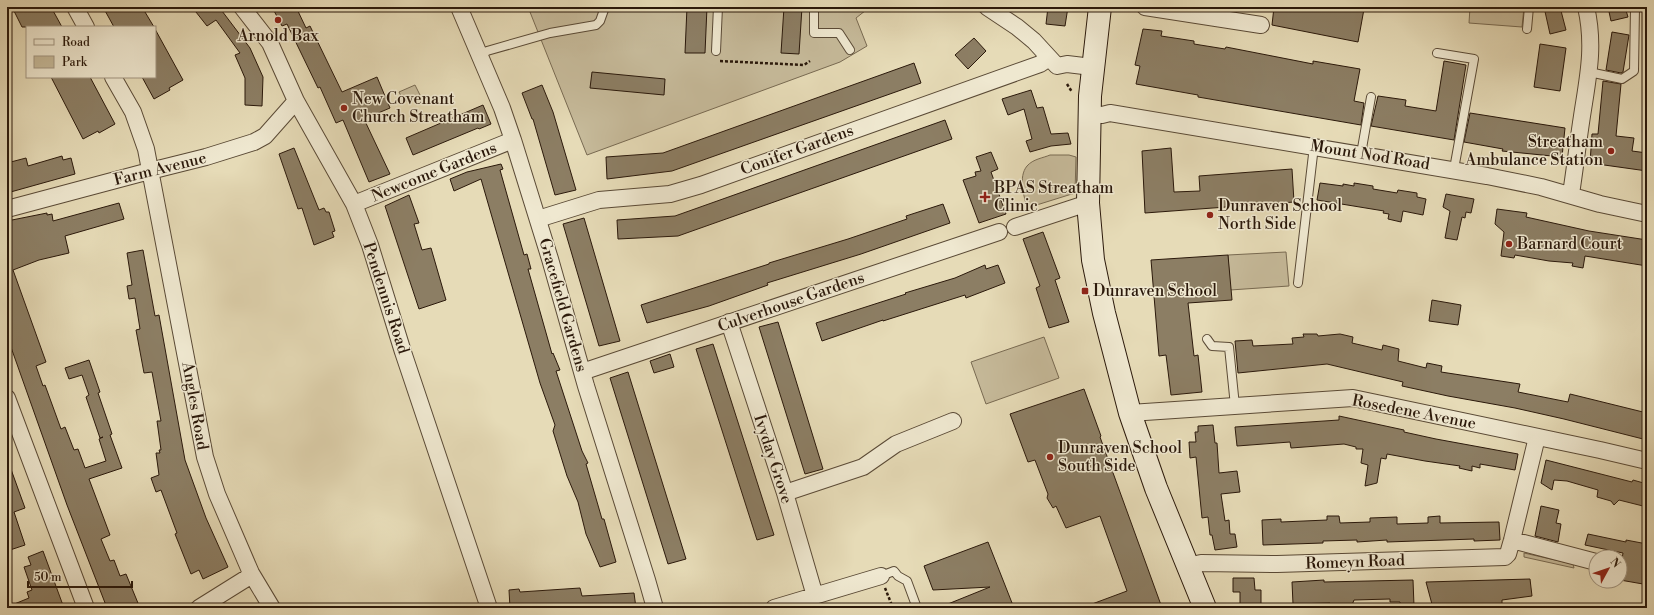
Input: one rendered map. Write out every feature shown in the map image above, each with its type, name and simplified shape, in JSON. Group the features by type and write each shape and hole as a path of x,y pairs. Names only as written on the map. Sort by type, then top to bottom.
{"street":[{"path":"75,7 85,26"},
{"name":"Pendennis Road","path":"242,7 270,43 296,101 354,204 370,245 403,352 488,608"},
{"name":"Gracefield Gardens","path":"459,7 502,108 513,140 538,219 582,372 655,608"},
{"path":"987,7 1017,27 1034,41 1053,62 1092,67"},
{"path":"1100,7 1092,67 1100,114 1088,203 1093,260 1104,314 1130,413 1156,488 1205,608"},
{"path":"1145,7 1261,25"},
{"path":"1571,194 1589,72 1591,43 1586,7"},
{"name":"Conifer Gardens","path":"538,219 599,200 670,194 701,185 1040,64 1053,62"},
{"name":"Angles Road","path":"114,78 132,112 146,149 204,457 217,494 252,573 272,608"},
{"name":"Farm Avenue","path":"7,209 151,170 206,157 254,142 265,136 283,116 290,105 296,101"},
{"name":"Mount Nod Road","path":"1100,114 1314,146 1454,169 1571,194 1600,204 1647,214"},
{"name":"Newcome Gardens","path":"354,204 513,140"},
{"path":"1015,227 1088,203"},
{"name":"Culverhouse Gardens","path":"582,372 999,232"},
{"name":"Ivyday Grove","path":"730,322 785,493 815,596"},
{"path":"7,398 86,608"},
{"name":"Rosedene Avenue","path":"1130,413 1353,398 1647,461"},
{"path":"785,493 863,467 896,444 953,421"},
{"name":"Romeyn Road","path":"1187,566 1201,563 1277,564 1505,557 1508,554 1512,540 1537,437"},
{"path":"1512,540 1588,560"},
{"path":"199,608 247,578 252,573"},
{"path":"774,608 881,576"}],"lane":[{"path":"479,56 487,51 550,33 596,25 600,20 605,7"},
{"path":"716,51 718,7"},
{"path":"814,7 814,34 839,33 850,50"},
{"path":"1527,29 1529,7"},
{"path":"1589,72 1622,80 1634,71 1635,7"},
{"path":"1437,53 1474,59 1454,169"},
{"path":"1361,154 1371,97"},
{"path":"1298,283 1314,146"},
{"path":"1207,339 1212,346 1229,346 1235,406"},
{"path":"881,576 894,571 898,576 907,581 917,608"}],"path":[{"path":"719,61 804,65 810,61"},
{"path":"1067,84 1070,89"},
{"path":"881,576 893,608"}],"green space":[{"path":"528,7 870,7 856,18 867,46 840,62 587,155"},
{"path":"1470,7 1524,7 1522,27 1469,23"},
{"path":"415,85 420,95 404,102 399,92"},
{"path":"1050,155 1069,155 1076,157 1075,193 1027,208 1022,187 1024,170 1032,162"},
{"path":"1286,252 1289,286 1230,290 1228,255"},
{"path":"1044,337 1059,378 986,404 971,362"},
{"path":"1524,553 1573,564 1574,568 1524,557"}],"building":[{"path":"12,7 51,7 61,26 26,26 22,27"},
{"path":"103,7 142,7 153,26 113,26"},
{"path":"192,7 219,7 250,48 263,77 262,106 245,105 245,78 235,55 240,53 216,20 207,26"},
{"path":"272,7 296,7 306,28 310,26 342,92 377,77 390,108 364,119 390,174 369,182 343,120 336,123 320,87 318,88 287,24 282,26"},
{"path":"687,7 707,7 705,53 685,53"},
{"path":"784,7 802,7 799,54 781,53"},
{"path":"1048,7 1068,7 1065,26 1046,24"},
{"path":"1274,7 1350,7 1364,9 1358,42 1272,25"},
{"path":"1544,7 1560,7 1566,30 1550,34"},
{"path":"1608,7 1625,7 1628,17 1611,21"},
{"path":"1143,29 1162,31 1161,36 1194,41 1194,44 1225,49 1226,47 1313,64 1313,61 1360,69 1354,101 1364,103 1361,125 1198,97 1198,95 1136,84 1140,66 1135,65"},
{"path":"156,31 183,80 169,88 170,90 154,99 143,78 156,78"},
{"path":"1612,32 1629,35 1623,72 1621,73 1606,70"},
{"path":"974,38 986,51 968,69 955,55"},
{"path":"1540,44 1566,48 1560,91 1534,87"},
{"path":"1444,61 1466,65 1454,140 1371,126 1378,96 1406,100 1405,106 1436,111"},
{"path":"914,63 921,83 672,171 607,179 606,157 663,153"},
{"path":"592,72 665,79 664,95 590,88"},
{"path":"52,78 91,78 115,124 99,133 98,131 83,139"},
{"path":"1603,81 1621,84 1616,136 1634,138 1632,151 1647,153 1647,171 1590,163 1592,134 1598,134"},
{"path":"542,85 553,112 576,190 555,195 533,119 522,93"},
{"path":"1031,90 1037,108 1043,107 1051,134 1068,133 1071,144 1051,146 1030,152 1026,141 1032,139 1024,109 1008,115 1002,99"},
{"path":"483,105 491,124 413,155 406,138"},
{"path":"1470,113 1565,128 1562,157 1502,151 1503,149 1464,142"},
{"path":"945,120 952,139 678,236 618,239 617,220 675,216"},
{"path":"294,148 319,210 324,208 326,212 329,212 335,231 332,232 334,237 314,245 302,208 298,209 279,154"},
{"path":"1171,148 1174,192 1200,191 1199,176 1292,169 1294,202 1145,213 1142,151"},
{"name":"BPAS Streatham Clinic","path":"991,152 998,169 991,172 1006,214 979,223 963,180 976,176 975,172 981,171 976,157"},
{"path":"62,156 63,160 71,158 75,174 7,193 7,163 26,158 28,166"},
{"path":"501,164 503,169 500,170 524,255 527,254 531,269 528,269 552,354 553,353 560,370 556,371 582,451 588,463 586,464 616,562 600,567 586,534 578,502 567,476 553,431 555,425 540,383 481,179 454,191 450,179 467,172"},
{"path":"1320,183 1354,186 1354,183 1373,186 1373,189 1397,193 1398,190 1417,193 1417,197 1426,199 1423,215 1403,211 1401,222 1388,219 1389,214 1383,213 1384,211 1317,200"},
{"path":"1446,194 1474,199 1471,213 1466,212 1465,218 1462,217 1457,240 1445,238 1450,211 1443,207"},
{"path":"409,195 419,223 414,224 422,250 431,248 446,300 419,309 385,206"},
{"path":"119,203 124,219 65,236 69,253 39,260 13,270 46,362 36,366 43,386 45,385 61,429 65,427 74,450 78,449 85,468 106,461 99,439 103,437 100,438 86,397 89,395 82,375 69,379 65,368 89,360 100,392 98,393 112,434 110,435 122,468 89,479 110,535 101,539 110,561 114,560 120,576 126,574 140,608 107,608 67,505 7,336 7,221 47,213 47,215 52,214 53,221"},
{"path":"943,204 950,223 861,254 767,283 768,285 709,306 647,323 641,305 848,239 907,219 906,216"},
{"path":"1497,209 1527,213 1526,217 1589,231 1647,240 1647,266 1585,256 1583,268 1572,266 1573,263 1549,261 1515,255 1514,258 1501,256 1504,232 1495,224"},
{"path":"584,218 620,341 599,346 563,224"},
{"path":"1043,232 1060,278 1055,280 1069,322 1049,328 1036,288 1040,286 1023,239"},
{"path":"143,250 155,316 159,315 185,460 206,518 228,567 203,579 199,570 191,574 175,534 177,533 161,490 156,492 151,478 159,475 156,453 160,453 159,450 161,450 157,421 161,421 152,372 144,373 136,330 140,329 135,298 129,299 127,286 132,285 127,253"},
{"path":"1228,255 1232,300 1188,303 1194,356 1198,355 1202,392 1171,395 1166,355 1159,356 1151,260"},
{"path":"985,265 986,269 998,265 1005,283 966,298 965,295 883,320 822,341 816,323 955,278"},
{"path":"1432,300 1461,305 1458,325 1429,321"},
{"path":"778,322 823,469 805,474 759,327"},
{"path":"1303,334 1317,334 1318,336 1340,334 1353,337 1352,343 1382,350 1383,345 1399,349 1398,361 1426,368 1427,363 1442,366 1441,372 1520,384 1518,392 1568,402 1570,394 1647,413 1647,440 1515,408 1402,386 1403,382 1327,364 1238,373 1235,341 1252,340 1253,346 1293,344 1292,338 1304,337"},
{"path":"713,344 774,535 757,540 696,349"},
{"path":"670,354 674,367 654,373 650,361"},
{"path":"628,372 686,559 668,564 610,378"},
{"path":"1084,389 1161,605 1154,608 1084,608 1127,591 1100,516 1066,528 1056,506 1053,508 1047,498 1048,494 1035,460 1028,462 1010,414"},
{"path":"1339,416 1404,430 1404,432 1436,439 1518,454 1515,470 1480,464 1480,468 1472,466 1472,471 1459,468 1460,466 1387,454 1386,459 1381,458 1377,483 1365,486 1368,465 1361,463 1363,449 1356,449 1356,447 1344,444 1291,448 1290,442 1237,446 1235,427 1339,420"},
{"path":"1213,425 1215,443 1217,443 1219,473 1237,471 1240,492 1221,494 1225,521 1229,520 1230,534 1235,534 1237,547 1215,550 1212,535 1210,535 1208,517 1202,518 1196,457 1190,458 1189,442 1196,442 1195,432 1198,432 1198,426"},
{"path":"1546,460 1632,482 1633,480 1647,484 1647,507 1619,500 1614,505 1611,501 1597,497 1598,490 1567,481 1554,480 1552,490 1541,483"},
{"path":"7,461 25,508 14,512 25,545 7,551"},
{"path":"1541,506 1559,510 1556,523 1561,524 1558,542 1535,536"},
{"path":"1327,516 1339,516 1340,523 1370,522 1370,518 1397,517 1397,524 1428,523 1428,517 1440,516 1440,523 1499,522 1500,540 1474,541 1474,539 1387,542 1387,540 1357,542 1357,540 1263,545 1262,520 1281,519 1281,522 1327,520"},
{"path":"1588,534 1626,542 1626,540 1647,544 1647,564 1643,584 1628,581 1628,549 1604,549 1585,545"},
{"path":"988,542 1014,608 938,608 990,587 933,590 924,566"},
{"path":"43,551 64,608 7,608 29,598 27,592 32,590 24,567 31,565 28,557"},
{"path":"1233,578 1254,578 1255,590 1261,590 1261,605 1240,605 1240,592 1233,592"},
{"path":"1530,579 1532,596 1502,600 1502,608 1433,608 1426,582"},
{"path":"1324,580 1324,582 1413,580 1414,606 1400,606 1400,602 1390,602 1390,599 1354,600 1352,605 1332,606 1330,603 1293,604 1292,582"},
{"path":"580,588 582,596 634,593 636,608 510,608 509,590 519,589 520,592"}],"place":[{"name":"Arnold Bax","path":"278,20"},
{"name":"New Covenant Church Streatham","path":"344,108"},
{"name":"Streatham Ambulance Station","path":"1611,151"},
{"name":"BPAS Streatham Clinic","path":"985,197"},
{"name":"Dunraven School North Side","path":"1210,215"},
{"name":"Barnard Court","path":"1509,244"},
{"name":"Dunraven School","path":"1085,291"},
{"name":"Dunraven School South Side","path":"1050,457"}]}
